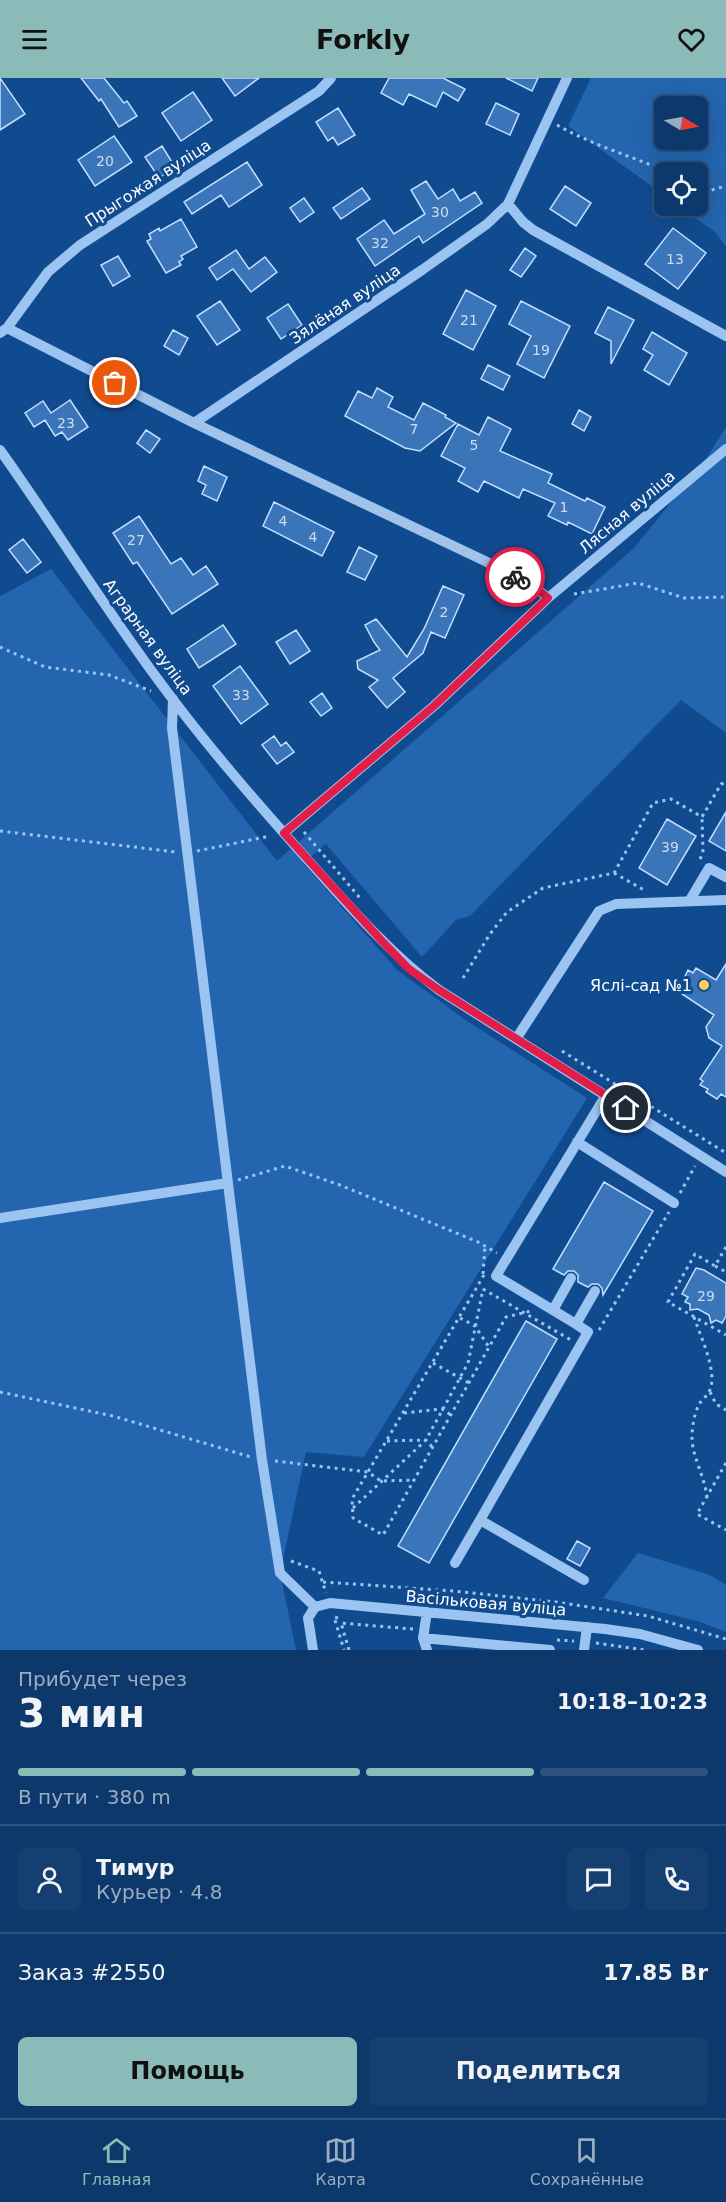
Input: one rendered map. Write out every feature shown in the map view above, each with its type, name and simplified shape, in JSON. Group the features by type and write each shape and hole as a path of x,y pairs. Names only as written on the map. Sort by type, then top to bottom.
{"street":[{"name":"Прыгожая вуліца","path":"3,330 48,272 80,245 319,91 331,78"},
{"name":"Зялёная вуліца","path":"194,423 487,224 508,204 567,78"},
{"path":"508,204 533,230 726,336"},
{"path":"3,330 484,561 536,588 548,598"},
{"name":"Лясная вуліца","path":"284,833 434,706 548,598 726,449"},
{"name":"Аграрная вуліца","path":"0,450 172,699 226,767 409,969 726,1172"},
{"path":"172,699 172,728 262,1460 280,1573 315,1606 308,1618 313,1650"},
{"path":"690,900 709,868 726,878"},
{"path":"516,1039 599,911 616,904 726,900"},
{"path":"455,1563 588,1332 496,1276 606,1095"},
{"path":"577,1142 674,1203"},
{"path":"0,1218 228,1183"},
{"path":"553,1311 571,1278"},
{"path":"576,1324 595,1291"},
{"path":"480,1520 584,1580"},
{"name":"Васільковая вуліца","path":"315,1606 330,1603 587,1627 640,1634 698,1650"},
{"path":"427,1612 423,1638 427,1650"},
{"path":"584,1650 587,1627"},
{"path":"423,1638 550,1650"}],"path":[{"path":"548,119 580,138 654,166"},
{"path":"708,191 726,186"},
{"path":"571,594 638,583 684,598 726,597"},
{"path":"0,647 45,667 109,675 151,691"},
{"path":"698,863 704,853 702,817 721,784 726,783"},
{"path":"614,873 653,803 671,799 702,817"},
{"path":"296,823 366,904"},
{"path":"0,831 187,853 284,833"},
{"path":"463,978 490,934 507,912 543,888 614,873 644,890"},
{"path":"562,1051 726,1154"},
{"path":"228,1183 285,1166 340,1185 485,1246 497,1252 493,1261"},
{"path":"483,1277 485,1246"},
{"path":"715,1266 726,1247"},
{"path":"726,1272 694,1254 668,1302 726,1335"},
{"path":"488,1269 352,1499 353,1518 383,1536 506,1317 523,1312"},
{"path":"478,1286 580,1346"},
{"path":"352,1508 426,1440 468,1363 483,1289"},
{"path":"459,1317 475,1326 489,1347"},
{"path":"694,1317 709,1358 710,1392 716,1404 726,1410"},
{"path":"433,1363 469,1383"},
{"path":"0,1392 113,1416 262,1460 368,1472 381,1481 414,1480"},
{"path":"707,1497 706,1486 692,1442 693,1422 700,1403 710,1392"},
{"path":"403,1413 442,1409 451,1415"},
{"path":"387,1441 426,1440"},
{"path":"426,1440 433,1448"},
{"path":"726,1463 697,1514 726,1530"},
{"path":"278,1556 319,1570"},
{"path":"323,1582 454,1591 555,1602 648,1616 726,1639"}],"shaded area":[{"path":"591,78 726,78 726,246 715,232 692,216 708,216 708,162 654,162 654,188 568,126"},
{"path":"726,427 726,733 681,700 470,916 456,920 422,957 326,844 303,863 397,970 467,1021 587,1098 364,1457 306,1452 280,1573 296,1650 0,1650 0,596 51,569 277,861 634,548 706,459"},
{"path":"638,1553 710,1575 726,1585 726,1632 697,1621 603,1598"}],"building":[{"path":"0,78 25,114 0,130"},
{"path":"81,78 104,78 124,103 127,101 137,116 119,127 101,99 99,101"},
{"path":"222,78 259,78 235,96"},
{"path":"389,78 443,78 465,89 458,101 443,92 436,107 409,94 403,105 381,93"},
{"path":"506,78 538,78 532,91"},
{"path":"193,92 212,120 181,141 162,113"},
{"path":"496,103 519,114 510,135 486,124"},
{"path":"338,108 355,135 338,145 333,137 328,141 316,122"},
{"path":"114,136 132,162 95,186 78,160"},
{"path":"162,146 175,167 159,178 145,157"},
{"path":"247,162 262,185 229,207 221,195 192,214 184,202"},
{"path":"426,181 438,199 453,189 460,201 475,192 482,203 423,243 419,236 375,266 357,239 384,220 394,234 425,214 411,190"},
{"path":"565,186 591,203 576,226 550,209"},
{"path":"362,188 370,199 341,219 333,208"},
{"path":"304,198 314,212 300,222 290,208"},
{"path":"181,219 197,247 181,256 183,259 179,262 181,265 166,273 147,241 151,239 149,234 159,228 160,231"},
{"path":"673,228 706,253 678,289 645,264"},
{"path":"525,248 536,256 521,277 510,270"},
{"path":"236,250 249,269 265,257 277,272 251,292 233,269 217,280 209,268"},
{"path":"118,256 130,276 113,286 101,265"},
{"path":"466,290 496,306 473,350 443,334"},
{"path":"220,301 240,330 217,345 197,316"},
{"path":"521,301 570,326 544,378 517,364 531,336 509,324"},
{"path":"288,304 302,325 281,339 267,318"},
{"path":"608,307 634,320 611,364 611,341 595,333"},
{"path":"173,330 188,338 179,355 164,346"},
{"path":"652,332 687,353 669,385 644,370 653,355 643,349"},
{"path":"488,365 510,376 503,390 481,379"},
{"path":"377,388 393,397 388,407 414,420 423,403 456,423 420,451 405,448 345,416 358,391 372,398"},
{"path":"70,400 88,427 68,440 62,432 55,436 45,420 34,427 25,413 43,401 51,413"},
{"path":"579,410 591,417 584,431 572,424"},
{"path":"488,417 511,429 500,451 552,474 548,483 585,501 587,498 605,507 592,534 568,522 567,525 548,516 555,503 523,489 519,498 484,481 478,492 458,481 465,468 441,456 458,424 479,435"},
{"path":"146,430 160,439 150,453 137,443"},
{"path":"204,466 227,477 217,501 202,494 206,485 198,481"},
{"path":"274,502 334,532 322,556 263,526"},
{"path":"139,516 171,564 181,558 193,575 206,566 218,584 172,614 137,562 133,564 113,533"},
{"path":"23,539 41,562 27,573 9,550"},
{"path":"359,547 377,556 365,580 347,572"},
{"path":"443,586 464,595 445,638 431,632 423,653 393,678 405,692 387,708 369,687 378,680 358,669 357,661 380,650 365,625 376,619 407,657 424,629"},
{"path":"223,625 236,644 199,668 187,649"},
{"path":"296,630 310,651 290,664 276,642"},
{"path":"240,666 268,704 241,724 213,686"},
{"path":"322,693 332,708 321,716 310,702"},
{"path":"274,736 281,746 286,742 294,752 277,764 262,745"},
{"path":"726,812 726,851 709,841"},
{"path":"667,819 696,836 667,885 639,868"},
{"path":"726,964 726,1097 721,1094 717,1099 706,1092 708,1089 700,1085 703,1081 700,1079 722,1046 709,1038 706,1027 714,1015 682,994 683,992 679,989 688,970 693,973 696,968 716,980"},
{"path":"604,1182 653,1211 603,1295 602,1288 598,1284 588,1287 578,1282 578,1275 574,1271 568,1271 564,1275 553,1269"},
{"path":"696,1268 726,1283 726,1316 722,1323 716,1320 711,1323 709,1315 698,1309 690,1310 690,1304 685,1302 688,1297 682,1294"},
{"path":"526,1321 557,1339 429,1563 398,1546"},
{"path":"577,1541 590,1548 580,1566 567,1559"}],"way so far":[{"path":"115,383 515,577"}],"place":[{"name":"Яслі-сад №1","path":"704,985"}],"route":[{"path":"515,577 536,588 548,598 434,706 284,833 409,969 626,1108"}]}
